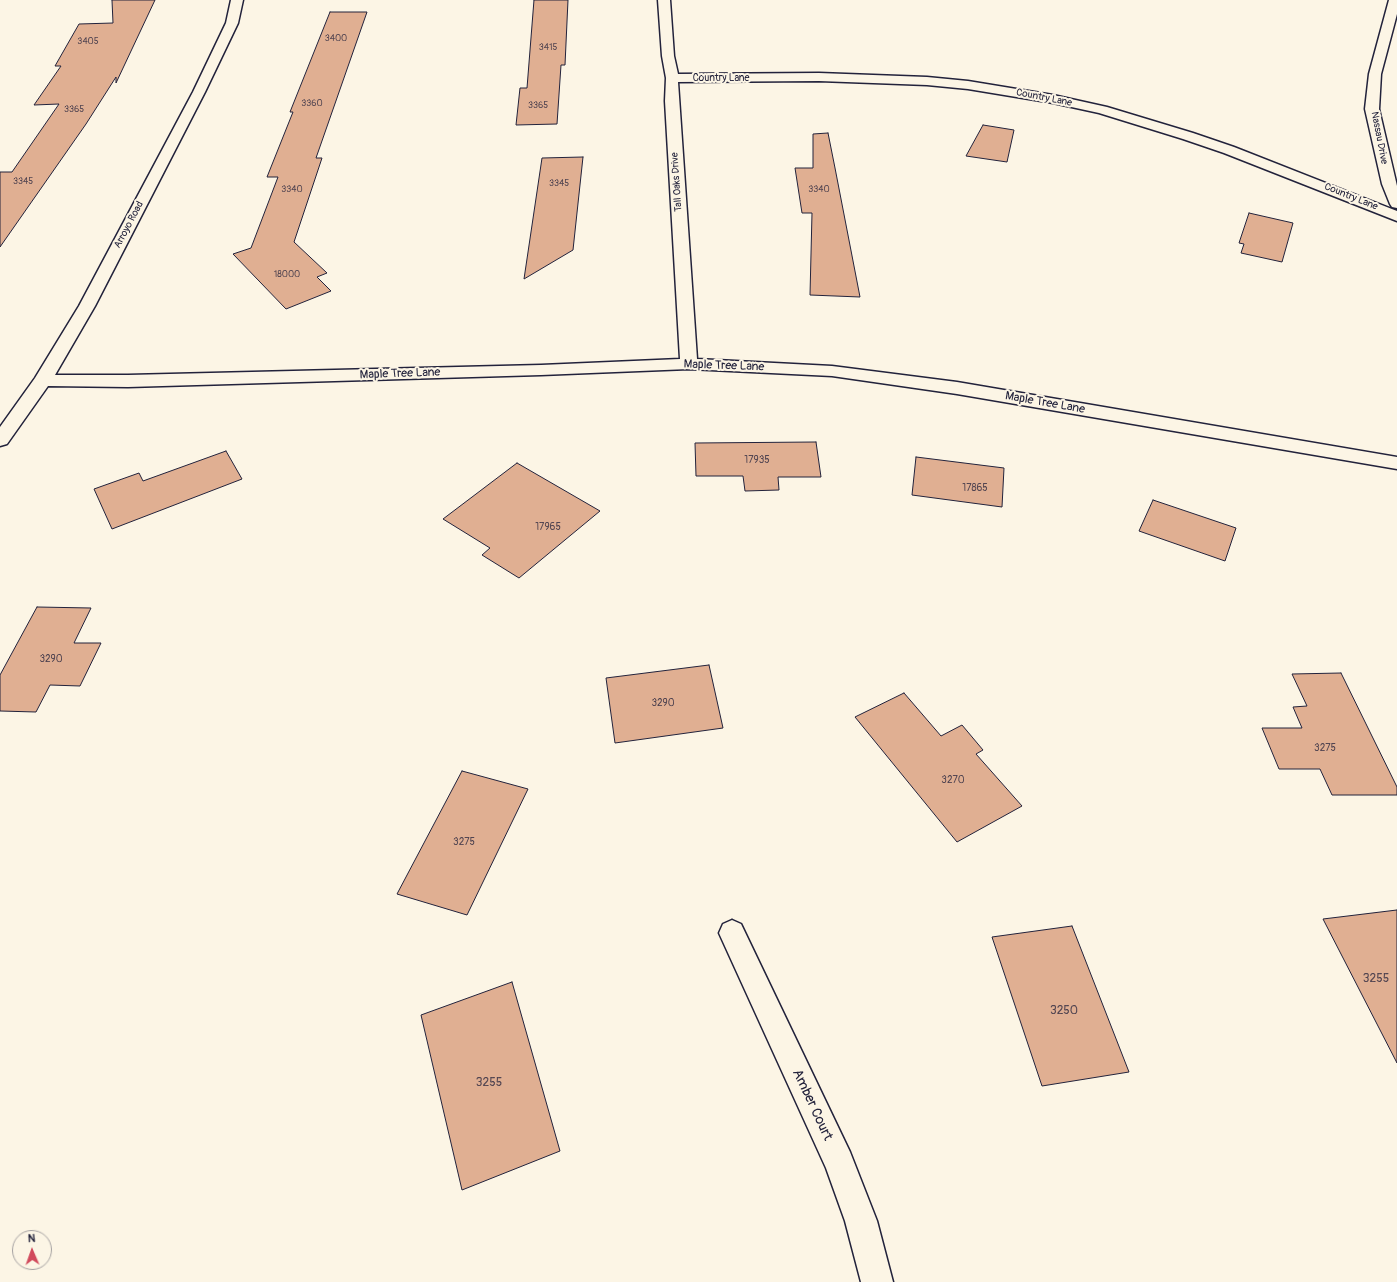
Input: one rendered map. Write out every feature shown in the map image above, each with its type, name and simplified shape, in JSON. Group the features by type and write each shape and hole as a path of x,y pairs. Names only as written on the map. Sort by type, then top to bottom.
{"street":[{"name":"Arroyo Road","path":"0,440 43,380 87,306 200,92 232,23 237,0"},
{"name":"Tall Oaks Drive","path":"664,0 668,56 672,78 672,101 689,364"},
{"name":"Nassau Drive","path":"1395,0 1375,74 1372,109 1380,148 1397,204"},
{"name":"Country Lane","path":"672,78 819,77 927,81 968,85 1053,99 1102,110 1236,152 1397,216"},
{"name":"Maple Tree Lane","path":"43,380 128,381 541,370 689,364 832,371 957,388 1397,463"},
{"name":"Amber Court","path":"732,933 839,1163 861,1221 877,1282"}],"building":[{"path":"112,0 155,0 116,83 116,77 86,124 0,247 0,172 12,172 59,104 34,105 61,66 55,66 79,24 113,23"},
{"path":"534,0 568,0 565,65 561,65 557,124 516,125 520,88 527,88"},
{"path":"330,12 367,12 316,158 322,158 294,242 327,273 317,277 331,291 286,309 233,254 251,248 278,177 267,177 293,112 290,112"},
{"path":"983,125 1014,130 1007,162 966,156"},
{"path":"828,133 860,297 810,295 812,213 802,213 795,168 813,168 813,134"},
{"path":"583,157 573,250 524,279 542,158"},
{"path":"1249,213 1293,223 1282,262 1241,253 1244,244 1239,243"},
{"path":"816,442 821,477 778,477 779,490 745,491 743,476 696,476 695,443"},
{"path":"226,451 242,479 112,529 94,489 139,473 143,481"},
{"path":"916,457 1004,468 1002,507 912,495"},
{"path":"517,463 600,511 519,578 482,555 490,548 443,519"},
{"path":"1153,500 1236,528 1225,561 1139,531"},
{"path":"37,607 91,608 74,643 101,643 80,686 50,685 36,712 0,711 0,675"},
{"path":"709,665 723,728 615,743 606,678"},
{"path":"1341,673 1397,787 1397,795 1332,795 1320,769 1279,769 1262,728 1302,728 1293,707 1307,706 1292,674"},
{"path":"904,693 941,736 962,725 983,750 976,754 1022,806 957,842 855,717"},
{"path":"462,771 528,789 467,915 397,894"},
{"path":"1397,910 1397,1063 1323,919"},
{"path":"1072,926 1129,1072 1042,1086 992,937"},
{"path":"512,982 560,1151 462,1190 421,1015"}]}
